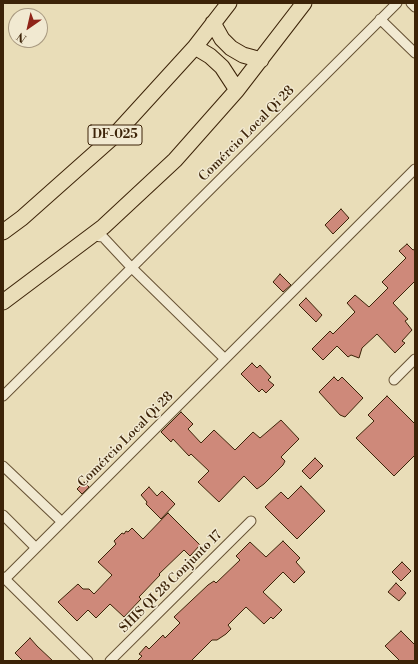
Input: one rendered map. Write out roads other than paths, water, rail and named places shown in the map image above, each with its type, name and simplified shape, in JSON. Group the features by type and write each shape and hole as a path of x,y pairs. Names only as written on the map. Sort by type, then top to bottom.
{"main road":[{"name":"DF-025","path":"3,232 22,218 112,138 195,47 229,3"},
{"path":"3,302 99,234 175,160 237,90 304,3"},
{"path":"213,23 222,39 231,48 243,55 261,60"},
{"path":"195,47 210,56 222,67 237,90"}],"street":[{"name":"Comércio Local Qi 28","path":"3,396 396,3"},
{"path":"411,3 415,7"},
{"path":"380,19 415,54"},
{"name":"Comércio Local Qi 28","path":"4,578 226,359 415,169"},
{"path":"99,234 226,359"},
{"path":"394,380 415,359"},
{"path":"3,466 62,522"},
{"path":"3,515 36,548"},
{"name":"SHIS QI 28 Conjunto 17","path":"110,661 251,521"},
{"path":"4,578 88,661"}]}
